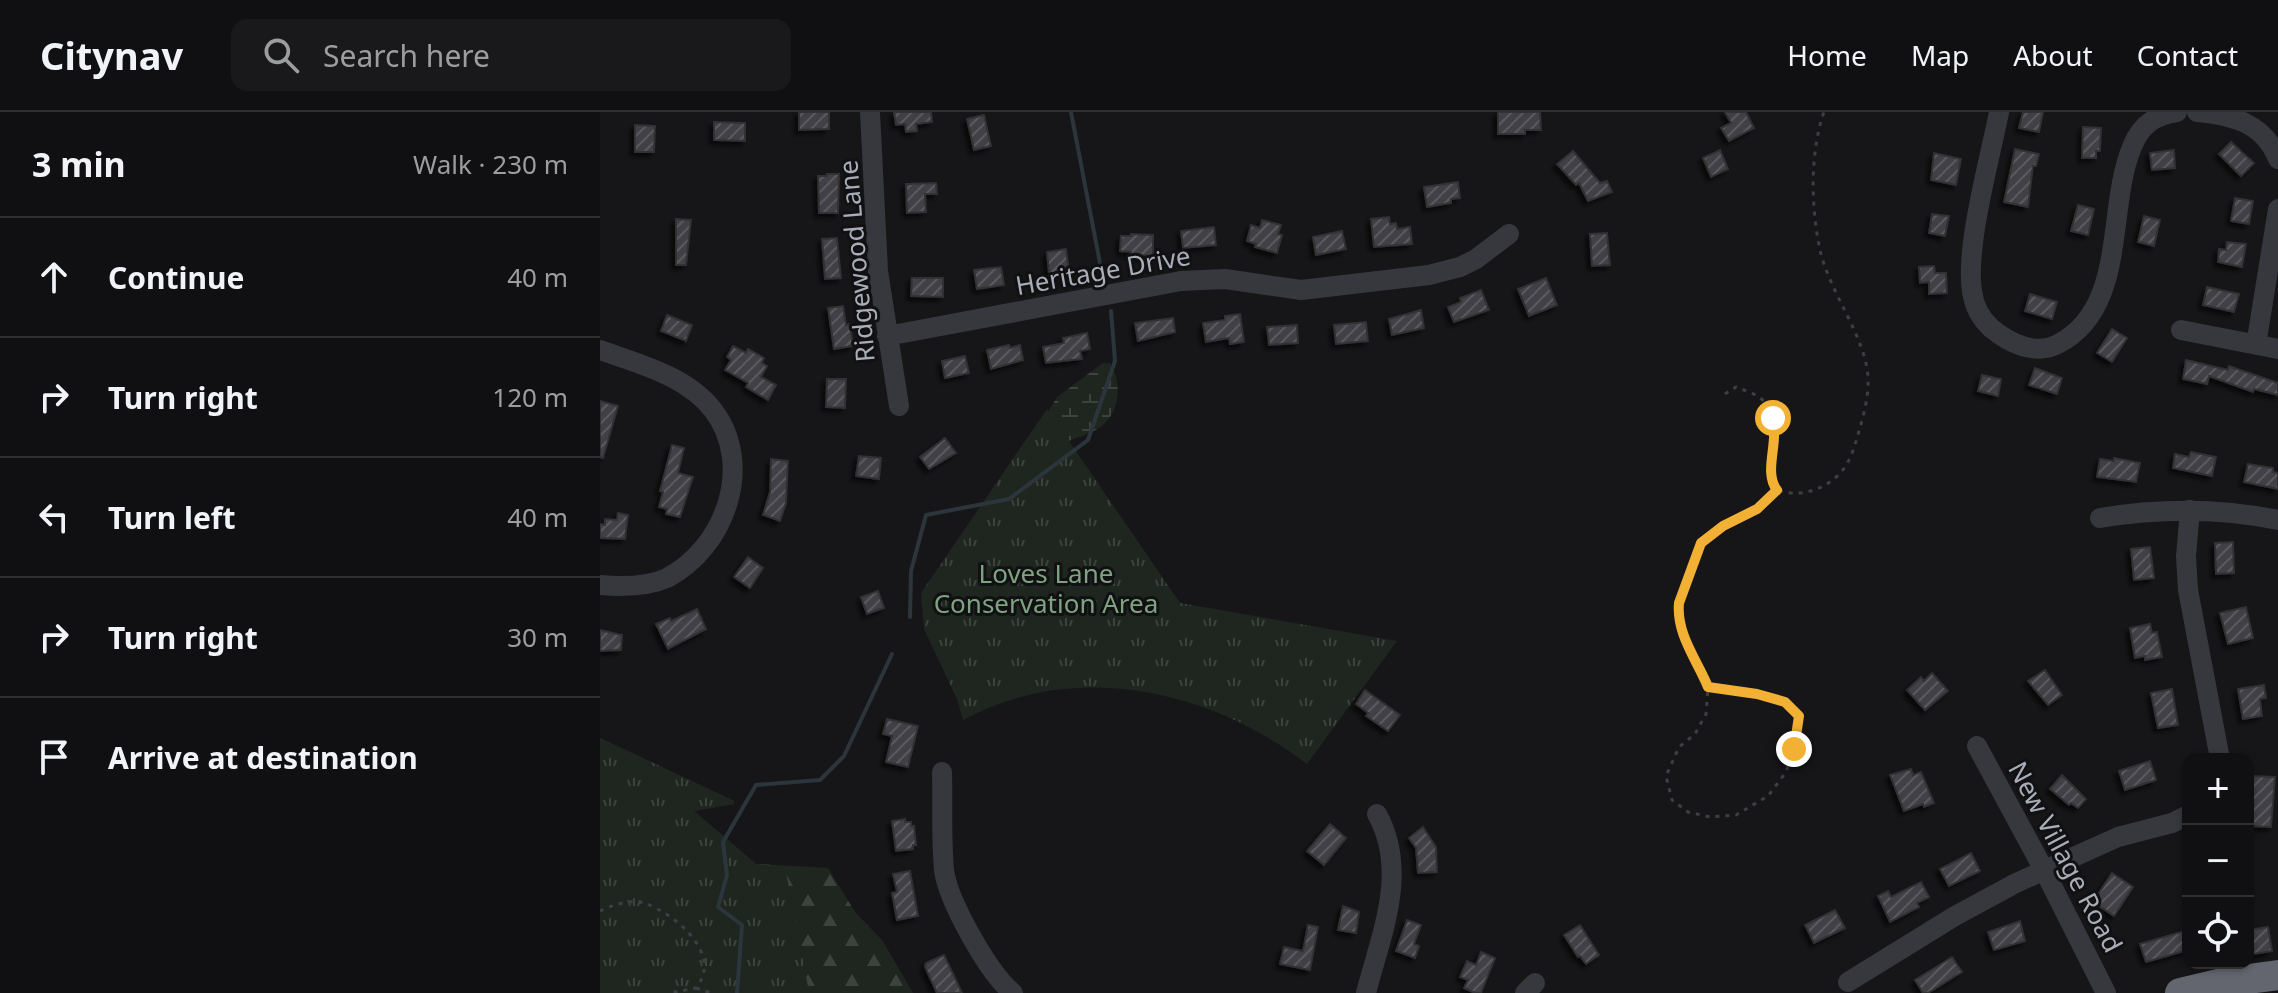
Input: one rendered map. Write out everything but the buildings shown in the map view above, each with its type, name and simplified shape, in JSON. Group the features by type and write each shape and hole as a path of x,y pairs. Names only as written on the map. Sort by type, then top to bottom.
{"highway":[{"path":"2180,993 2226,982 2278,975"}],"street":[{"name":"Ridgewood Lane","path":"870,112 878,271 899,406"},
{"path":"1999,112 1974,236 1972,292 1979,314 1990,327 2015,343 2041,349 2070,337 2093,312 2104,288 2131,148 2151,120 2177,112"},
{"path":"2197,112 2247,123 2264,135 2278,159"},
{"path":"2256,345 2278,209"},
{"name":"Heritage Drive","path":"887,336 1181,281 1225,279 1288,290 1311,290 1429,275 1460,267 1484,254 1509,234"},
{"path":"2181,330 2278,349"},
{"path":"600,350 657,370 695,393 712,408 726,432 732,463 732,488 724,516 709,543 688,565 664,579 646,584 600,585"},
{"path":"2100,518 2190,510 2235,512 2278,520"},
{"path":"2190,510 2186,556 2188,590 2219,753"},
{"name":"New Village Road","path":"1977,746 2106,993"},
{"path":"942,772 944,866 948,885 993,972 1013,993"},
{"path":"1366,993 1394,879 1392,852 1377,814"},
{"path":"1848,982 1955,916 2044,870 2118,837 2182,818"}],"path":[{"path":"1725,394 1736,387 1760,397 1768,407 1776,431 1769,476 1777,490 1805,493 1818,489 1838,476 1852,454 1868,390 1864,359 1831,285 1819,245 1815,214 1816,139 1824,112"},
{"path":"1708,687 1757,694 1785,702 1799,716 1794,749 1786,772 1768,796 1736,815 1710,817 1688,812 1672,800 1666,776 1679,747 1695,734 1706,714 1708,687 1685,638 1678,613 1679,603 1701,543 1757,509 1777,490"},
{"path":"600,911 613,905 642,902 680,924 702,951 703,973 696,988"},
{"path":"670,993 696,988 711,993"}],"green space":[{"path":"1103,363 1110,363 1117,380 1115,407 1099,428 1069,441 1047,414 1057,397"},
{"name":"Loves Lane Conservation Area","path":"1047,409 1180,603 1397,641 1307,764 1269,738 1228,717 1185,701 1141,691 1096,688 1051,691 1006,701 963,720 957,699 924,629 921,593"},
{"path":"600,738 734,801 734,804 694,811 756,864 828,868 855,912 882,940 913,993 600,993"},
{"path":"600,738 734,801 734,804 694,811 756,864 785,867 809,992 600,993"}],"waterway":[{"path":"1071,112 1103,279"},
{"path":"910,617 911,571 926,515 1009,499 1088,440 1115,361 1111,311"},
{"path":"737,993 742,925 718,907 727,875 723,842 756,785 820,780 844,756 892,654"}],"route":[{"path":"1773,418 1776,431 1769,476 1777,490 1757,509 1723,526 1701,543 1678,613 1685,638 1708,687 1757,694 1785,702 1799,716 1794,749"}]}
